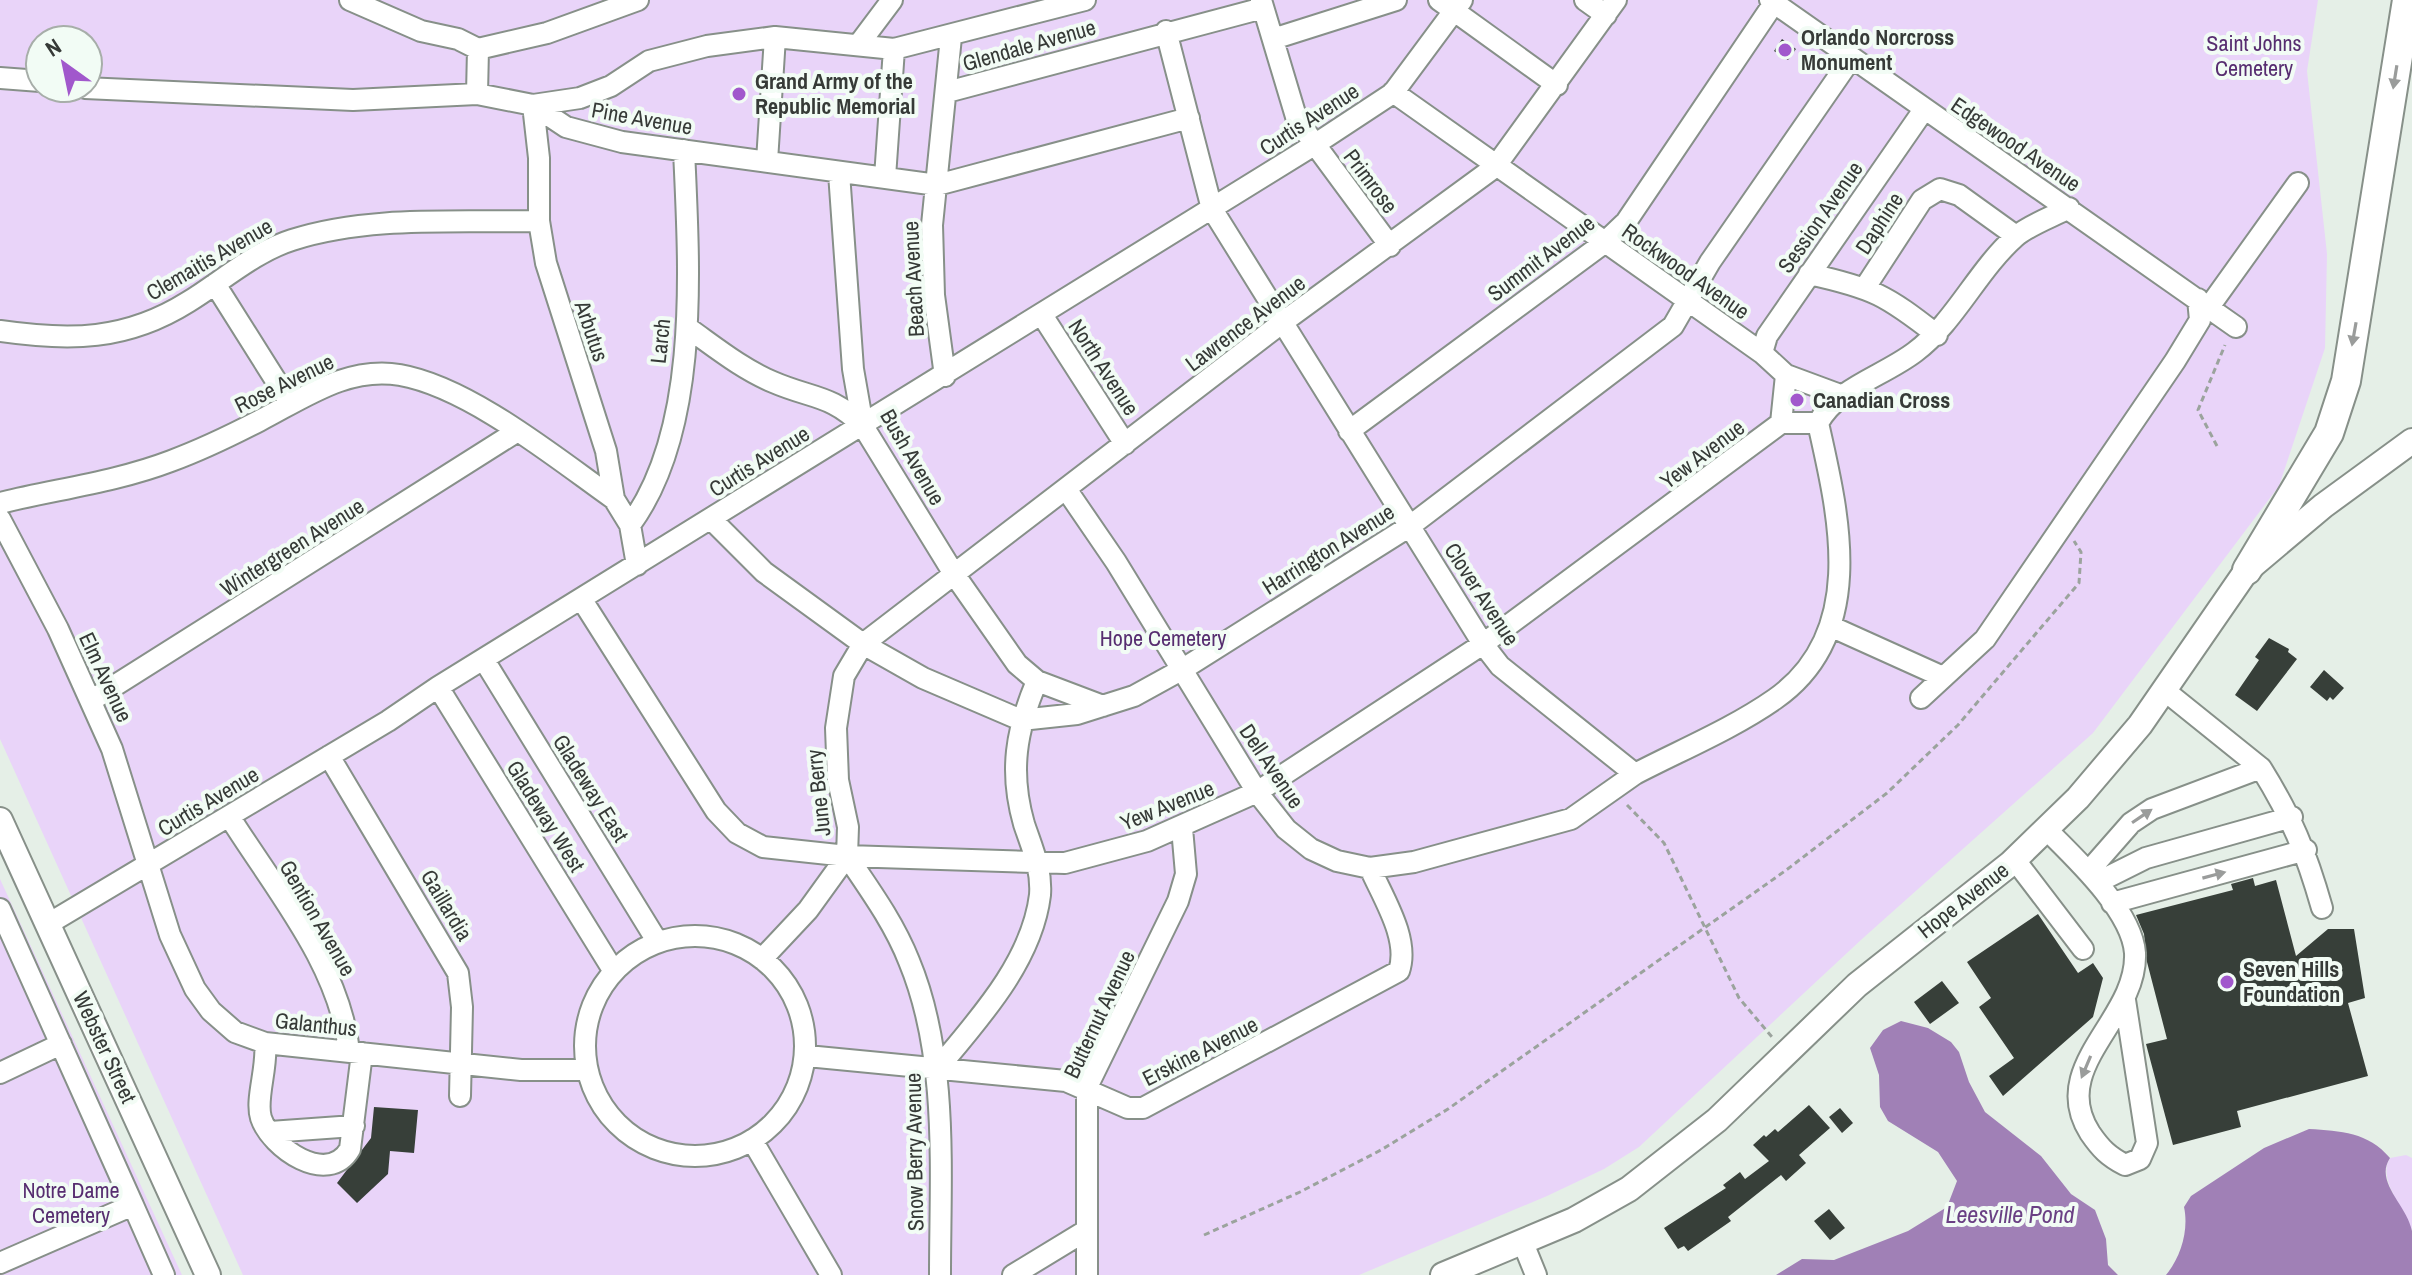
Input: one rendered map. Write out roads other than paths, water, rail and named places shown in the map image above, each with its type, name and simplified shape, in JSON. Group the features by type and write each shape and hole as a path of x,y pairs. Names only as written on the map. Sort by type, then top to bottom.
{"highway":[{"path":"2247,570 2329,433 2346,381 2407,0"}],"main road":[{"name":"Hope Avenue","path":"1443,1275 1574,1220 1663,1165 1857,985 2015,860 2047,830 2111,761 2247,570 2332,500 2412,441"},
{"name":"Webster Street","path":"0,820 208,1275"}],"street":[{"path":"350,0 421,31 458,39 478,49 547,33 638,0"},
{"path":"859,44 892,0"},
{"path":"533,105 580,98 611,86 649,61 679,53 775,37 894,49 951,37 1085,0"},
{"path":"1273,39 1396,0"},
{"path":"1585,0 1611,7"},
{"name":"Edgewood Avenue","path":"1772,2 1923,111 2217,312"},
{"name":"Summit Avenue","path":"1349,431 1604,243 1626,222 1772,2"},
{"path":"1452,3 1557,85"},
{"name":"Curtis Avenue","path":"48,924 329,756 1314,145 1393,92 1452,3"},
{"name":"Primrose","path":"1262,4 1297,120 1390,246"},
{"name":"Glendale Avenue","path":"947,92 1262,4"},
{"name":"Lawrence Avenue","path":"863,644 1283,322 1495,167 1611,7"},
{"name":"Clover Avenue","path":"1166,31 1212,209 1483,644 1500,666 1635,774"},
{"path":"767,161 775,37"},
{"name":"Beach Avenue","path":"945,376 934,295 932,225 951,37"},
{"path":"477,94 478,49"},
{"path":"885,177 894,49"},
{"name":"Harrington Avenue","path":"711,519 764,572 863,644 923,678 1021,720 1077,714 1134,696 1183,669 1410,526 1673,326 1710,262 1850,60"},
{"path":"0,78 24,80"},
{"name":"Pine Avenue","path":"104,89 353,100 477,94 533,105 583,134 937,185 1189,118"},
{"name":"Rockwood Avenue","path":"1393,92 1762,353 1786,375 1840,395"},
{"name":"Arbutus","path":"533,105 539,158 539,221 554,297 595,415 614,499 630,525 637,565"},
{"name":"Session Avenue","path":"1762,353 1767,336 1923,111"},
{"name":"Larch","path":"630,525 649,499 671,440 688,328 684,150"},
{"name":"Bush Avenue","path":"839,173 853,369 863,426 954,574 1017,664 1037,681 1103,706"},
{"path":"1921,698 1985,639 2200,320 2217,312 2298,183"},
{"name":"Daphine","path":"1866,286 1922,200 1940,189 1959,195 2016,236"},
{"path":"1818,423 1840,395 1873,380 1937,335 1956,305 2016,236 2069,208"},
{"name":"Clemaitis Avenue","path":"0,331 66,339 107,334 159,316 289,241 338,228 539,221"},
{"path":"1809,274 1866,286 1892,299 1937,335"},
{"path":"215,284 290,403"},
{"name":"North Avenue","path":"1042,315 1125,444"},
{"path":"688,328 728,357 773,382 842,405 863,426"},
{"name":"Rose Avenue","path":"0,503 122,476 169,462 221,441 335,381 364,374 398,375 432,384 473,404 614,499"},
{"path":"1786,375 1781,423 1818,423"},
{"name":"Yew Avenue","path":"582,600 716,811 737,833 763,847 847,856 1039,864 1103,856 1182,828 1257,792 1483,644 1781,423"},
{"path":"1635,774 1776,698 1802,676 1830,626 1841,561 1836,506 1818,423"},
{"name":"Wintergreen Avenue","path":"92,700 516,432"},
{"name":"Dell Avenue","path":"1066,489 1183,669 1257,792 1286,829 1311,849 1337,861 1370,868 1414,862 1486,845 1571,819 1635,774"},
{"name":"Elm Avenue","path":"0,519 92,700 112,749 150,863"},
{"path":"1830,626 1943,677"},
{"name":"June Berry","path":"762,959 808,910 847,856 848,827 838,780 836,728 844,676 863,644"},
{"name":"Gladeway East","path":"484,660 657,941"},
{"path":"938,1068 995,995 1032,930 1040,894 1039,864 1018,800 1014,766 1021,720 1037,681"},
{"name":"Gladeway West","path":"438,687 613,970"},
{"path":"2164,690 2261,768 2292,817 2306,850 2322,908"},
{"name":"Gaillardia","path":"329,756 454,963 460,982 460,1096"},
{"path":"2093,877 2131,823 2152,809 2261,768"},
{"name":"Gention Avenue","path":"229,816 333,987 356,1052 354,1126 346,1155 330,1164 296,1157 270,1132"},
{"path":"2093,877 2146,858 2292,817"},
{"name":"Butternut Avenue","path":"1087,1275 1087,1087 1178,901 1186,874 1182,828"},
{"path":"2047,830 2093,877 2112,903 2135,952 2125,1000 2082,1069 2077,1098 2086,1125 2105,1155 2125,1165 2140,1159 2147,1143 2125,1000"},
{"path":"2112,903 2306,850"},
{"name":"Snow Berry Avenue","path":"847,856 891,922 911,964 938,1068 940,1275"},
{"path":"2015,860 2083,949"},
{"name":"Galanthus","path":"150,863 170,935 195,989 211,1011 235,1032 265,1043 461,1065 587,1070"},
{"name":"Erskine Avenue","path":"807,1056 1066,1081 1087,1087 1128,1108 1143,1108 1399,971 1403,959 1399,936 1370,868"},
{"path":"0,909 164,1275"},
{"path":"675,936 706,937 737,946 762,959 793,997 807,1035 807,1056 792,1099 782,1114 752,1140 710,1156 691,1158 658,1152 631,1138 611,1119 596,1098 587,1070 590,1019 613,970 644,944 675,936"},
{"path":"265,1043 267,1059 260,1111 270,1132 354,1126"},
{"path":"0,1073 61,1044"},
{"path":"752,1140 831,1275"},
{"path":"0,1263 133,1205"},
{"path":"1013,1275 1087,1230"},
{"path":"1523,1243 1536,1275"}],"water":[{"name":"Leesville Pond","path":"1901,1021 1928,1028 1951,1042 1959,1052 1969,1082 1985,1112 2041,1156 2071,1194 2095,1210 2106,1239 2108,1265 2118,1275 1776,1275 1802,1259 1834,1260 1908,1231 1947,1207 1957,1181 1938,1152 1888,1121 1880,1107 1879,1075 1870,1048 1883,1030"},
{"path":"2309,1129 2353,1134 2373,1143 2390,1158 2386,1176 2412,1231 2412,1275 2166,1275 2182,1243 2184,1207 2191,1196 2264,1148"}],"place":[{"name":"Orlando Norcross Monument","path":"1785,50"},
{"name":"Grand Army of the Republic Memorial","path":"739,94"},
{"name":"Canadian Cross","path":"1797,400"},
{"name":"Seven Hills Foundation","path":"2227,982"}],"park label":[{"name":"Saint Johns Cemetery","path":"2254,56"},
{"name":"Hope Cemetery","path":"1163,638"},
{"name":"Notre Dame Cemetery","path":"71,1202"}]}
